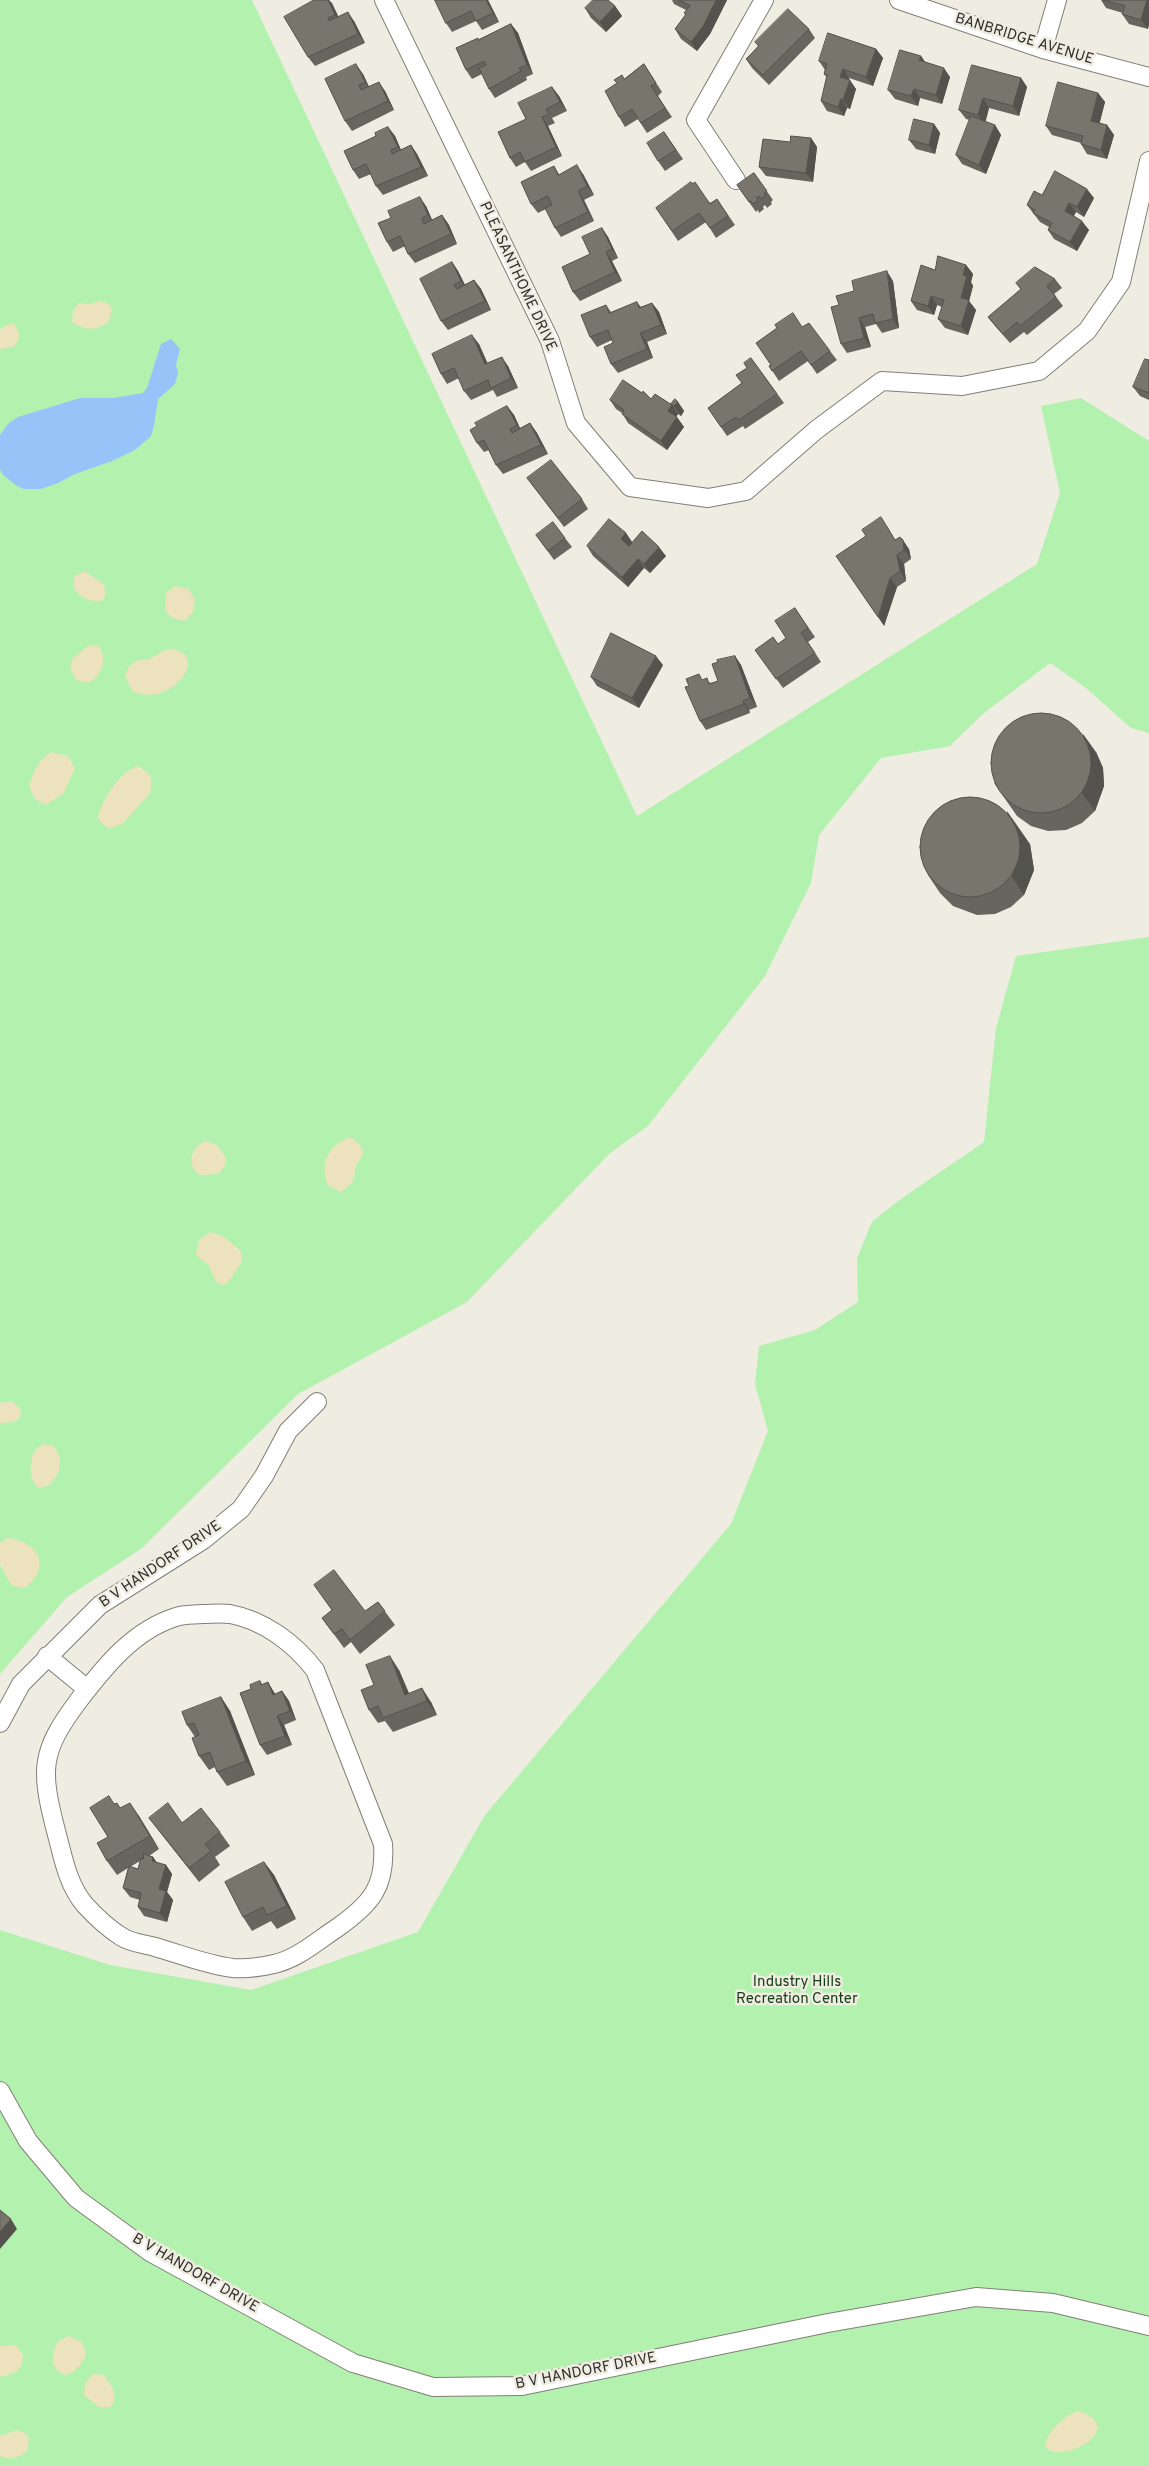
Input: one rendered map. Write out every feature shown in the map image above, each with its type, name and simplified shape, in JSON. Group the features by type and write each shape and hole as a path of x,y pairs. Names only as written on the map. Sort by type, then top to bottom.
{"street":[{"name":"PLEASANTHOME DRIVE","path":"384,0 550,341 576,423 630,487 708,498 746,491 816,430 882,381 962,386 1039,371 1087,330 1121,282 1149,161"},
{"path":"736,180 696,120 764,0"},
{"name":"BANBRIDGE AVENUE","path":"899,0 1043,49 1149,77"},
{"path":"1043,49 1057,0"},
{"name":"B V HANDORF DRIVE","path":"0,1723 21,1684 100,1605 203,1540 241,1509 264,1476 288,1431 316,1402"},
{"path":"230,1614 282,1636 301,1652 315,1670 383,1844 384,1864 379,1884 370,1901 356,1914 297,1955 276,1964 254,1968 232,1968 124,1938 104,1923 84,1904 70,1882 48,1800 45,1775 48,1753 57,1729 87,1689 127,1644 149,1629 177,1616 230,1614"},
{"path":"47,1656 87,1689"},
{"name":"B V HANDORF DRIVE","path":"0,2091 28,2141 76,2198 150,2252 353,2363 433,2387 522,2386 828,2323 976,2297 1053,2303 1149,2326"}],"green space":[{"path":"0,0 252,0 637,816 1037,564 1060,493 1041,406 1081,398 1149,441 1149,733 1131,728 1086,688 1050,663 984,713 950,746 881,758 819,835 811,883 765,976 648,1126 610,1153 467,1302 298,1394 141,1549 67,1597 0,1674"},
{"name":"Industry Hills Recreation Center","path":"1149,937 1149,2466 0,2466 0,1930 110,1965 251,1990 418,1932 485,1815 731,1524 768,1431 755,1384 759,1346 815,1330 858,1302 857,1258 872,1222 898,1201 984,1142 996,1028 1016,956"}],"sand":[{"path":"99,301 107,303 112,308 109,322 90,329 72,322 73,310 79,303 90,304"},
{"path":"13,323 19,332 18,341 13,347 0,349 0,330 4,326"},
{"path":"84,571 104,584 106,595 101,601 90,600 77,592 73,583 74,577"},
{"path":"175,586 189,589 195,600 193,612 185,621 172,618 165,610 166,593"},
{"path":"97,645 103,654 103,660 97,676 88,683 76,680 70,668 72,659 88,646"},
{"path":"167,649 181,652 187,659 188,668 182,678 161,693 147,695 132,691 125,675 129,666 136,661 149,659"},
{"path":"51,752 68,756 75,768 63,794 45,805 34,798 29,786 37,766"},
{"path":"139,766 151,776 149,795 122,824 108,829 98,819 102,804 119,779 132,768"},
{"path":"348,1138 352,1138 361,1146 363,1154 356,1166 353,1182 341,1192 328,1185 325,1178 325,1164 327,1157 335,1146"},
{"path":"205,1141 217,1145 226,1158 225,1166 218,1174 200,1175 192,1166 193,1152"},
{"path":"210,1232 223,1236 241,1251 242,1262 227,1284 222,1285 215,1280 209,1266 196,1255 199,1240"},
{"path":"9,1401 19,1407 21,1412 20,1418 14,1422 0,1423 0,1403"},
{"path":"43,1444 54,1446 59,1456 60,1466 57,1475 50,1485 38,1488 31,1475 31,1466 34,1451"},
{"path":"7,1538 27,1544 34,1549 38,1556 40,1563 38,1571 34,1580 25,1588 12,1586 0,1565 0,1543"},
{"path":"69,2336 82,2342 86,2353 78,2367 65,2375 56,2369 53,2356 58,2341"},
{"path":"16,2345 23,2355 21,2365 14,2373 0,2377 0,2346"},
{"path":"93,2374 104,2375 112,2387 114,2399 110,2407 99,2407 84,2395 85,2383"},
{"path":"1079,2411 1093,2418 1097,2427 1095,2435 1086,2443 1064,2452 1053,2452 1046,2447 1048,2436 1052,2430 1062,2420"},
{"path":"17,2430 25,2433 29,2439 27,2451 14,2458 0,2456 0,2436"}],"water":[{"path":"171,339 180,349 176,365 178,373 175,384 158,399 151,436 135,450 41,489 24,489 3,475 0,469 0,435 8,424 18,417 80,398 114,398 143,393 147,388 161,344"}],"building":[{"path":"314,0 328,0 335,15 328,18 329,21 348,12 358,34 308,57 284,17"},
{"path":"435,0 486,0 493,13 476,21 471,11 446,23"},
{"path":"593,0 608,0 615,6 600,22 585,8"},
{"path":"679,0 716,0 704,25 691,42 675,29 690,6"},
{"path":"1103,0 1147,0 1141,20 1122,14 1125,6"},
{"path":"788,9 809,29 763,75 746,59 759,46 755,42"},
{"path":"511,24 527,65 519,68 521,71 489,89 479,68 486,65 484,61 466,70 456,48"},
{"path":"828,33 876,49 866,77 843,69 840,77 850,80 843,100 841,99 838,107 821,101 827,75 824,74 827,64 819,61"},
{"path":"900,50 921,56 919,60 944,68 936,95 914,89 911,96 888,90"},
{"path":"356,64 365,82 359,85 361,90 379,82 388,101 345,121 325,79"},
{"path":"644,64 656,83 651,86 665,108 641,123 632,109 619,117 605,91 617,83 614,80 622,75 624,79"},
{"path":"972,65 1021,78 1013,106 983,98 978,115 959,110"},
{"path":"1058,82 1098,93 1091,121 1107,125 1101,150 1081,144 1083,136 1046,126"},
{"path":"552,87 560,102 546,109 549,114 542,117 556,147 525,162 520,152 510,158 498,132 526,119 518,103"},
{"path":"971,116 995,125 979,165 956,155"},
{"path":"914,119 934,124 929,145 909,140"},
{"path":"388,127 398,147 391,150 392,154 411,145 421,167 376,186 366,164 353,170 344,151 376,136 375,133"},
{"path":"664,132 676,150 658,161 647,143"},
{"path":"791,136 811,138 806,173 759,167 763,139 790,142"},
{"path":"577,165 587,186 578,191 588,212 555,228 545,208 552,205 548,196 531,204 521,182 554,166 558,175"},
{"path":"1055,171 1087,189 1077,207 1069,203 1065,211 1082,221 1070,242 1048,230 1052,223 1033,213 1035,210 1027,205 1034,191 1042,195"},
{"path":"754,173 767,191 764,193 766,195 761,199 759,196 756,198 758,200 753,204 751,201 749,202 737,185"},
{"path":"691,182 692,184 695,182 710,204 717,199 728,216 710,228 699,213 672,231 656,208"},
{"path":"420,197 428,215 422,218 424,224 442,215 451,234 408,254 400,236 387,242 378,223 391,218 388,211"},
{"path":"602,228 612,249 606,252 615,272 573,292 562,267 590,254 582,237"},
{"path":"938,256 966,265 963,275 967,276 961,298 969,300 961,326 938,319 944,300 931,296 928,306 911,301 921,265 935,270"},
{"path":"452,262 461,281 454,285 457,289 474,280 485,301 441,321 420,279"},
{"path":"1035,267 1055,279 1047,286 1056,297 1020,326 1017,322 1003,334 988,317 1021,289 1016,283"},
{"path":"887,271 893,319 875,323 873,314 859,318 864,338 841,344 831,307 839,305 836,296 854,291 852,281"},
{"path":"637,302 639,308 652,303 661,325 640,333 647,349 611,364 604,347 613,343 608,330 590,337 581,315 606,305 609,313"},
{"path":"793,313 802,327 809,323 830,351 811,365 801,351 772,371 769,366 771,365 756,343 777,328 775,325"},
{"path":"472,335 485,364 502,357 511,378 491,388 488,380 464,391 454,368 441,374 432,354"},
{"path":"751,358 777,394 739,420 736,417 721,427 708,408 742,383 736,375 747,368 744,363"},
{"path":"1145,359 1149,360 1149,393 1133,387"},
{"path":"623,380 642,393 643,391 651,399 655,394 672,405 668,411 677,417 661,441 622,414 624,410 610,400"},
{"path":"675,399 678,402 674,406 671,404"},
{"path":"507,406 517,425 510,429 512,433 530,423 541,445 496,465 484,440 477,443 470,430 477,426 475,423"},
{"path":"551,460 582,499 558,518 527,478"},
{"path":"881,517 895,540 900,537 903,540 904,550 897,555 900,571 890,578 878,617 836,556 866,536 862,530"},
{"path":"609,519 626,533 621,539 629,546 642,531 659,547 644,564 638,559 622,577 587,546"},
{"path":"553,522 565,538 548,551 536,535"},
{"path":"795,608 808,628 801,633 815,653 776,679 755,650 773,637 778,644 786,638 775,621"},
{"path":"611,633 656,656 632,698 591,677"},
{"path":"735,656 750,698 743,701 744,704 700,721 685,687 689,686 686,679 699,674 702,680 707,678 709,684 718,681 712,664 718,662 717,660"},
{"path":"1041,713 1060,716 1077,727 1088,744 1091,763 1088,782 1077,799 1060,810 1041,813 1022,810 1005,799 994,782 991,763 994,744 1005,727 1022,716"},
{"path":"970,797 989,800 1006,811 1017,828 1020,847 1017,866 1006,883 989,894 970,897 951,894 934,883 923,866 920,847 923,828 934,811 951,800"},
{"path":"334,1570 365,1611 378,1602 385,1611 350,1640 342,1629 334,1634 322,1618 332,1610 314,1585"},
{"path":"390,1656 405,1695 422,1688 427,1701 383,1718 378,1706 369,1710 361,1690 374,1685 366,1665"},
{"path":"260,1681 261,1685 268,1682 273,1695 282,1691 290,1711 277,1716 285,1736 260,1745 240,1693 251,1689 250,1685"},
{"path":"221,1697 246,1761 217,1772 210,1752 199,1756 192,1738 199,1735 194,1723 187,1725 182,1712"},
{"path":"109,1796 114,1804 117,1803 120,1808 130,1803 150,1836 107,1861 97,1843 108,1837 90,1808"},
{"path":"168,1803 182,1823 201,1808 220,1832 205,1844 211,1851 189,1868 149,1818"},
{"path":"144,1854 153,1857 152,1861 166,1865 159,1889 166,1891 160,1913 138,1907 141,1893 123,1888 129,1866 138,1869"},
{"path":"264,1862 287,1906 267,1915 263,1907 243,1917 225,1882"},
{"path":"0,2210 11,2219 0,2232"}]}
